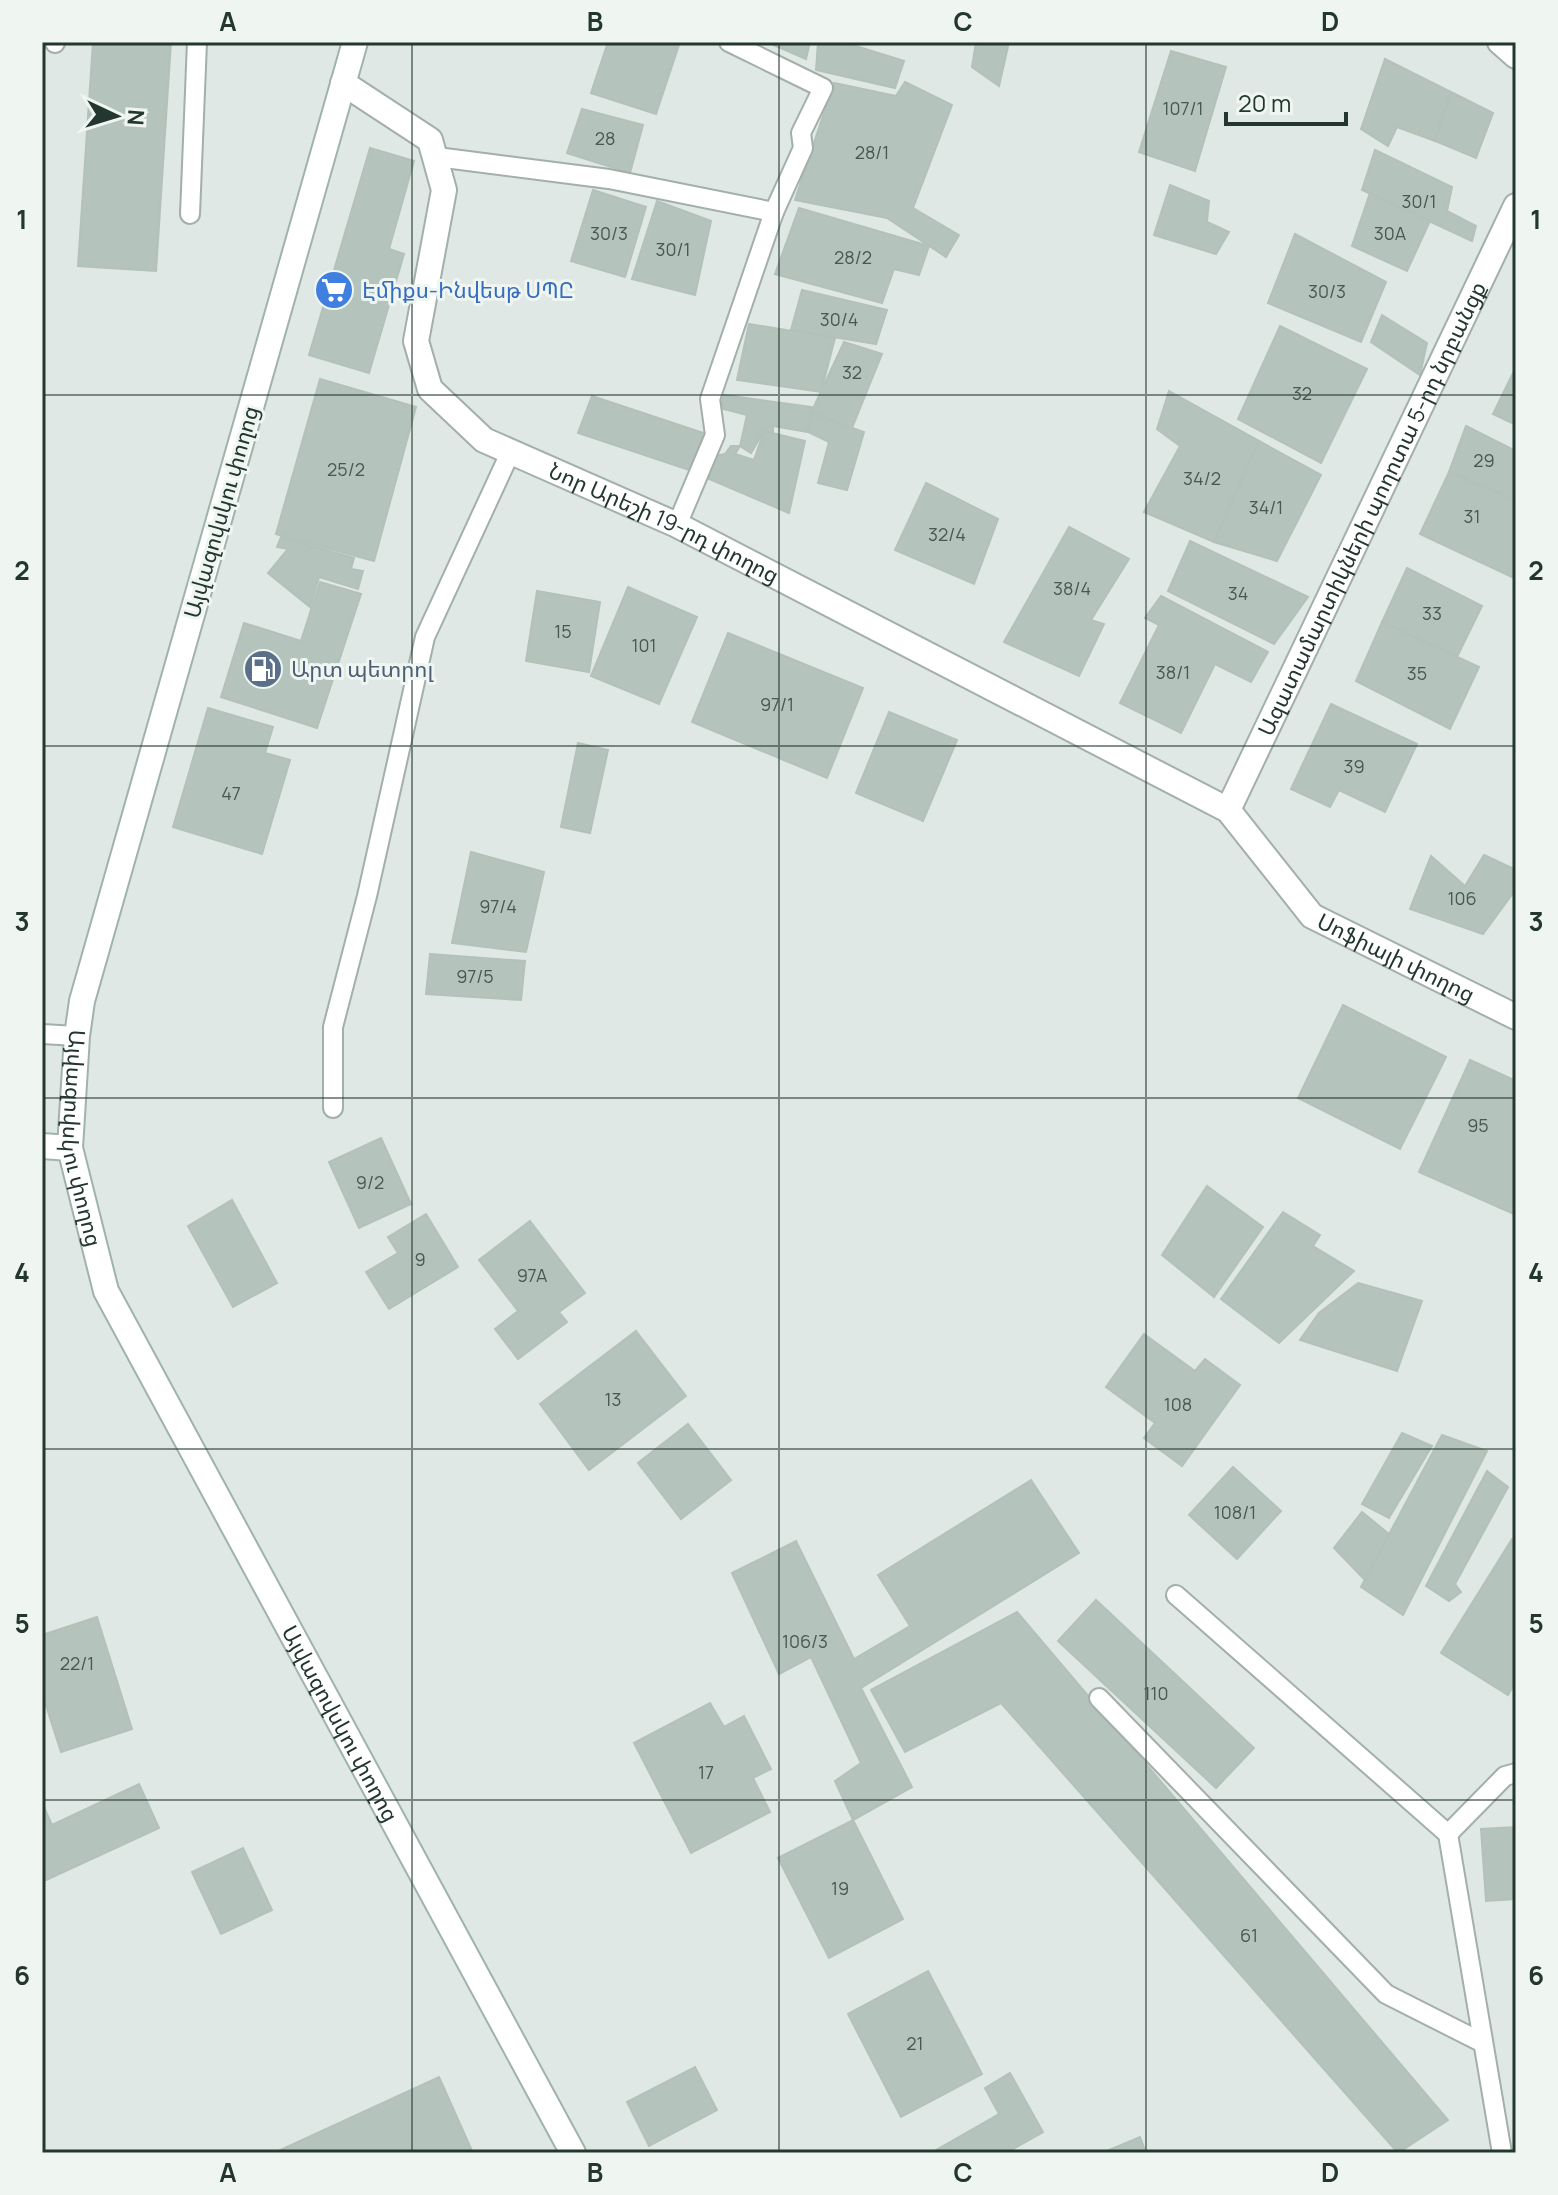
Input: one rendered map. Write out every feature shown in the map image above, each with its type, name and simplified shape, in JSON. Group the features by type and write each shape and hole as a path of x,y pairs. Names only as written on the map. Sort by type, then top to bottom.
{"street":[{"name":"Այվազովսկու փողոց","path":"355,42 82,1001 70,1148 106,1291 568,2152"},
{"path":"1500,42 1516,56"},
{"path":"343,83 430,140 437,157"},
{"name":"Նոր Արեշի 19-րդ փողոց","path":"437,157 444,190 416,341 430,389 484,440 677,525 1228,810"},
{"name":"Ազատամարտիկների պողոտա 5-րդ նրբանցք","path":"1228,810 1516,206"},
{"name":"Սոֆիայի փողոց","path":"1228,810 1312,916 1516,1017"},
{"path":"42,1146 70,1148"}],"lane":[{"path":"190,214 197,42"},
{"path":"677,525 715,435 710,399 774,212 803,148 801,133 823,88 729,42"},
{"path":"437,157 609,179 774,212"},
{"path":"333,1108 333,1027 367,896 425,637 510,453"},
{"path":"42,1034 77,1036"},
{"path":"1176,1595 1448,1834 1502,2153"},
{"path":"1099,1698 1386,1994 1483,2043"},
{"path":"1448,1834 1505,1776 1516,1773"}],"building":[{"path":"93,42 171,42 156,271 78,266"},
{"path":"608,42 680,42 656,114 591,93"},
{"path":"767,42 810,42 806,59"},
{"path":"818,42 843,42 904,61 895,88 816,70"},
{"path":"976,42 1009,42 999,86 972,67"},
{"path":"1171,51 1226,67 1195,171 1139,152"},
{"path":"1385,59 1451,92 1435,141 1397,127 1388,146 1361,129"},
{"path":"905,82 952,105 913,208 959,235 946,257 887,218 795,200 834,83 896,96"},
{"path":"1451,92 1493,113 1476,158 1435,141"},
{"path":"582,109 643,125 630,173 567,153"},
{"path":"370,148 414,161 389,249 404,254 369,373 309,355"},
{"path":"1375,150 1452,187 1447,211 1476,226 1472,241 1362,190"},
{"path":"1170,185 1209,201 1207,222 1229,232 1216,254 1154,235"},
{"path":"593,190 646,207 625,277 571,261"},
{"path":"1370,193 1430,221 1407,271 1352,246"},
{"path":"657,201 711,221 695,295 632,279"},
{"path":"799,208 929,246 919,275 894,269 882,303 775,274"},
{"path":"1295,234 1386,282 1361,342 1268,303"},
{"path":"802,290 887,310 876,344 791,330"},
{"path":"1382,315 1427,343 1420,375 1371,342"},
{"path":"749,324 835,338 821,392 737,380"},
{"path":"1280,326 1367,369 1321,463 1238,419"},
{"path":"844,342 882,354 852,428 811,413"},
{"path":"1513,373 1516,374 1516,425 1493,414"},
{"path":"320,379 416,407 374,561 276,534"},
{"path":"1169,391 1259,441 1214,542 1144,512 1180,446 1157,429"},
{"path":"724,395 812,407 808,432 773,426 773,433 764,431 751,453 740,446 747,415 720,408"},
{"path":"592,396 703,433 692,471 578,433"},
{"path":"811,413 864,432 847,490 818,483 829,442 808,432"},
{"path":"1466,426 1516,451 1516,500 1449,472"},
{"path":"764,431 805,441 789,513 709,479 714,456 725,454 731,446 740,446 735,454 754,460"},
{"path":"1259,441 1321,475 1277,561 1214,542"},
{"path":"1449,472 1516,500 1516,579 1420,534"},
{"path":"926,483 998,519 974,584 895,550"},
{"path":"1069,527 1129,559 1091,620 1104,624 1079,676 1004,642"},
{"path":"281,537 354,558 351,569 363,571 358,589 319,577 310,607 268,573 288,549 277,547"},
{"path":"1190,541 1308,597 1274,644 1168,591"},
{"path":"1407,568 1482,606 1457,657 1382,622"},
{"path":"320,582 361,594 317,728 221,697 244,623 301,641"},
{"path":"628,587 697,617 659,704 591,676"},
{"path":"537,591 600,602 589,672 526,661"},
{"path":"1161,596 1268,652 1251,682 1215,664 1181,733 1120,703 1159,625 1145,618"},
{"path":"1382,622 1479,667 1450,729 1356,681"},
{"path":"728,633 863,688 827,778 692,722"},
{"path":"1331,704 1417,744 1385,812 1339,790 1330,807 1291,789"},
{"path":"208,708 273,727 265,753 290,760 262,854 173,827"},
{"path":"889,712 957,740 923,821 856,793"},
{"path":"578,743 608,750 590,833 561,827"},
{"path":"471,852 544,872 526,952 452,943"},
{"path":"1484,855 1516,870 1516,889 1483,934 1410,909 1431,856 1465,886"},
{"path":"430,954 525,961 521,1000 426,994"},
{"path":"1343,1005 1446,1057 1400,1149 1298,1098"},
{"path":"1470,1060 1516,1081 1516,1215 1419,1172"},
{"path":"381,1138 411,1204 359,1228 329,1162"},
{"path":"1207,1186 1263,1227 1214,1297 1162,1255"},
{"path":"232,1200 277,1283 233,1307 188,1226"},
{"path":"1283,1212 1320,1235 1313,1246 1354,1271 1279,1343 1221,1299"},
{"path":"426,1214 458,1267 389,1309 366,1272 398,1253 388,1237"},
{"path":"530,1221 585,1293 559,1312 567,1322 518,1359 495,1329 518,1311 479,1260"},
{"path":"1358,1283 1422,1301 1397,1371 1300,1340 1319,1313"},
{"path":"636,1331 686,1396 589,1470 540,1404"},
{"path":"1144,1334 1195,1371 1205,1359 1240,1385 1182,1466 1144,1438 1155,1423 1106,1387"},
{"path":"688,1424 731,1480 681,1519 638,1463"},
{"path":"1402,1433 1432,1446 1389,1518 1362,1504"},
{"path":"1442,1435 1487,1451 1403,1615 1361,1587"},
{"path":"1233,1467 1281,1511 1237,1559 1189,1515"},
{"path":"1487,1471 1508,1487 1455,1584 1461,1592 1449,1601 1426,1586"},
{"path":"1031,1480 1079,1553 861,1688 912,1787 853,1820 835,1781 861,1763 811,1657 779,1674 732,1573 796,1541 854,1659 910,1626 878,1575"},
{"path":"1362,1512 1389,1534 1365,1580 1334,1548"},
{"path":"1512,1539 1516,1541 1516,1681 1508,1695 1441,1653"},
{"path":"1096,1600 1254,1748 1216,1788 1058,1641"},
{"path":"1017,1612 1448,2120 1398,2153 1001,1703 905,1752 871,1690"},
{"path":"97,1617 132,1729 61,1752 42,1693 42,1635"},
{"path":"710,1703 724,1727 744,1716 771,1769 753,1778 770,1812 691,1853 634,1743"},
{"path":"139,1784 159,1828 42,1882 42,1803 52,1825"},
{"path":"853,1820 903,1919 829,1958 778,1858"},
{"path":"1516,1827 1516,1899 1486,1901 1481,1829"},
{"path":"243,1848 272,1910 221,1934 192,1872"},
{"path":"928,1971 982,2074 901,2117 848,2014"},
{"path":"695,2067 717,2110 649,2146 627,2102"},
{"path":"1010,2073 1043,2132 1006,2153 931,2153 999,2114 985,2088"},
{"path":"439,2077 473,2153 274,2153"},
{"path":"1140,2137 1146,2153 1102,2153"}],"place":[{"name":"Էմիքս-Ինվեսթ ՍՊԸ","path":"334,290"},
{"name":"Արտ պետրոլ","path":"263,669"}]}
